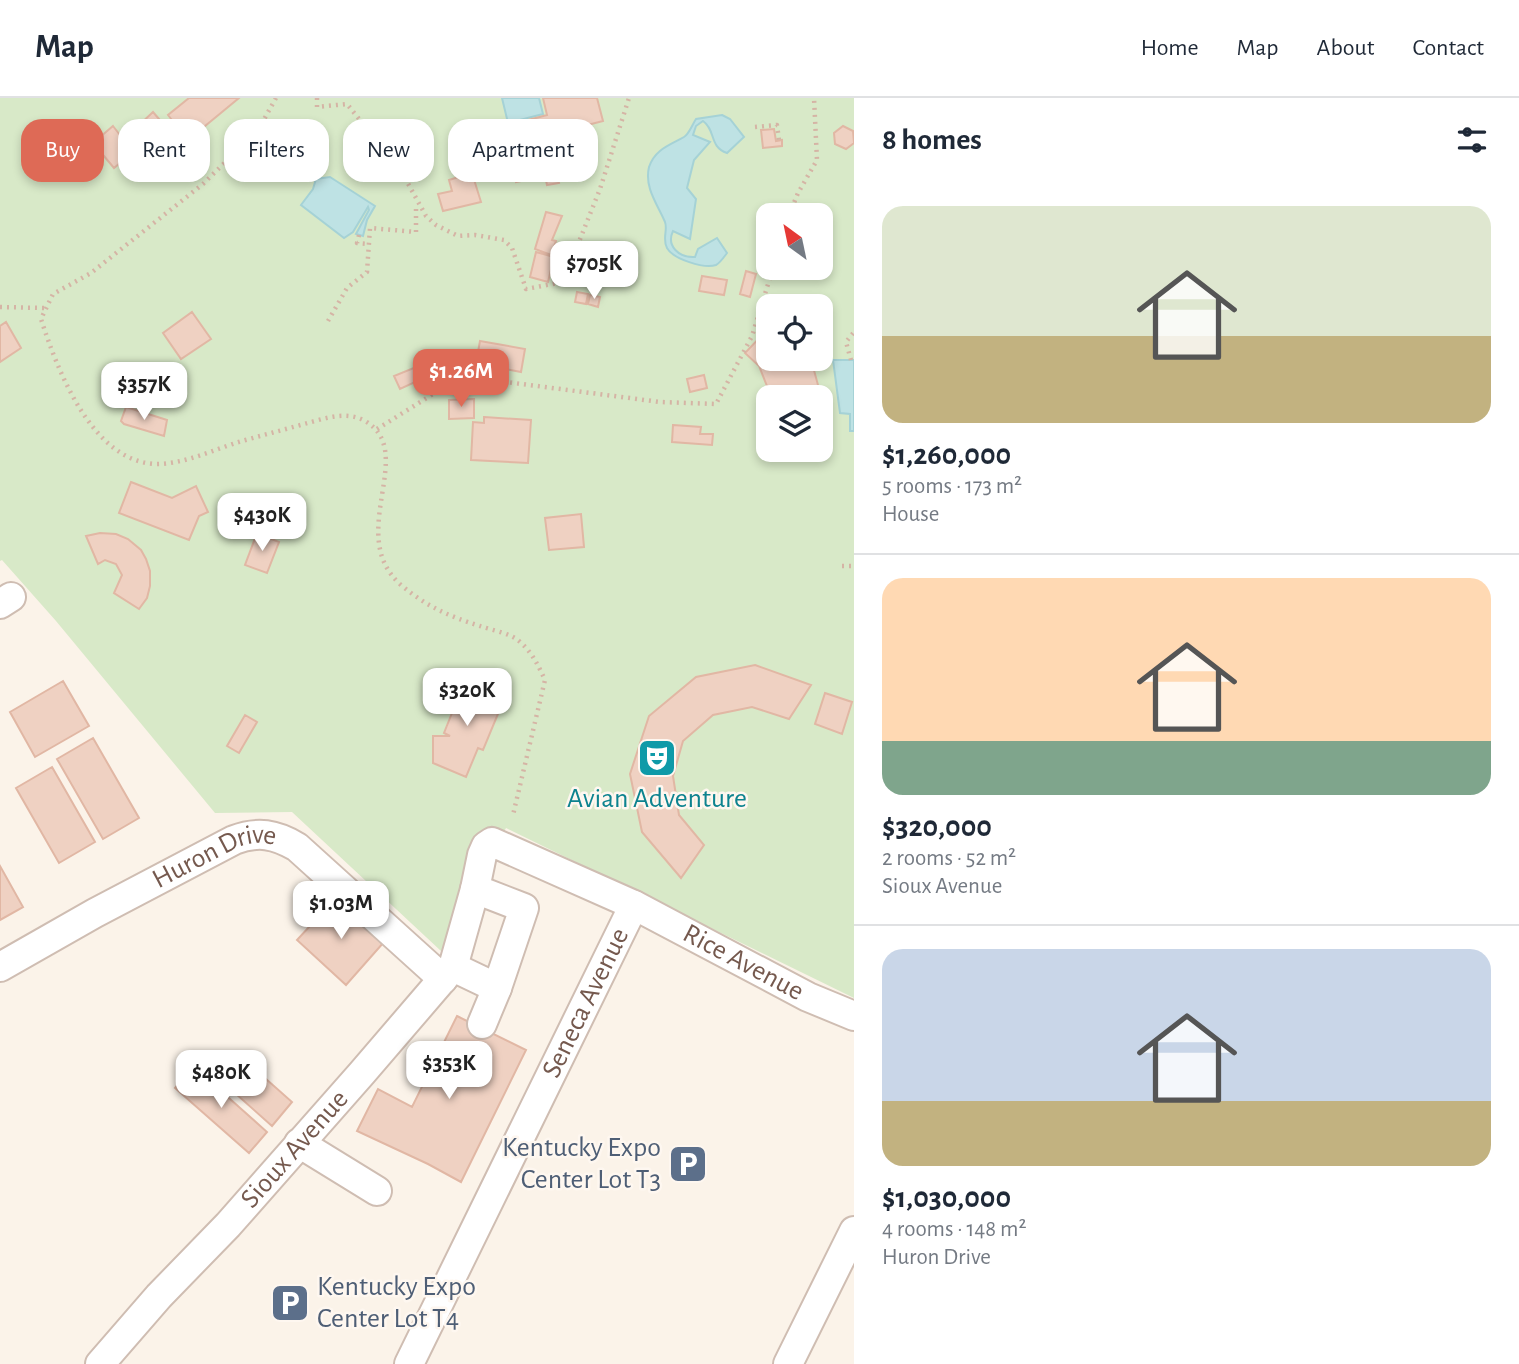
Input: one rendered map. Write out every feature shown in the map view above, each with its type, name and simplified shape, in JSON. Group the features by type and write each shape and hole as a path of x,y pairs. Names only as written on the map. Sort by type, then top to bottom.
{"street":[{"name":"Huron Drive","path":"0,967 95,913 234,840 259,833 276,836 297,847 448,973 497,988"},
{"name":"Sioux Avenue","path":"100,1364 159,1296 228,1225 448,973 475,890 482,855 486,846 492,842"},
{"name":"Rice Avenue","path":"492,842 634,905 808,997 854,1016"},
{"path":"475,890 524,908 482,1024"},
{"name":"Seneca Avenue","path":"408,1364 634,905"},
{"path":"299,1143 377,1191"},
{"path":"788,1364 854,1231"}],"path":[{"path":"276,98 258,130 203,184 91,273 53,294 41,319 53,357 86,419 109,444 128,457 155,464 190,458 327,418 349,415 377,429 387,452 377,538 384,565 398,582 428,606 517,639 536,659 545,680 513,815"},
{"path":"317,98 317,107 347,104 401,171 416,201 436,225 458,236 475,235 503,240 512,248 526,289 563,282 600,189 629,98"},
{"path":"794,203 817,160 814,98"},
{"path":"755,127 777,125 779,141"},
{"path":"328,321 347,288 367,272 370,228 416,232 416,201"},
{"path":"359,235 357,243 369,244"},
{"path":"377,429 454,381 491,380 660,402 716,404 752,336 769,280"},
{"path":"0,307 44,308"},
{"path":"851,360 846,342 854,332"},
{"path":"842,566 854,566"}],"green space":[{"path":"0,98 854,98 854,998 506,828 441,951 292,812 215,813 2,560 0,561"}],"water":[{"path":"502,98 539,98 543,114 524,119 507,119"},
{"path":"722,115 730,119 744,137 727,153 717,147 710,129 703,121 696,126 693,135 710,142 694,160 687,188 696,199 690,239 673,231 671,236 675,250 689,257 695,257 698,249 717,238 727,253 716,265 704,266 682,259 667,248 665,222 652,196 648,175 655,156 686,136 696,119"},
{"path":"329,177 375,206 367,220 363,236 356,234 369,210 368,207 353,232 344,238 301,205 315,182 329,182"},
{"path":"833,360 854,360 854,431 850,431 850,414 840,413"}],"building":[{"path":"189,98 239,98 210,122 210,119 171,119 168,115"},
{"path":"543,98 597,98 603,121 532,119 547,115"},
{"path":"153,112 159,119 146,119"},
{"path":"113,126 118,132 118,165 114,168 104,156 104,134"},
{"path":"843,126 853,131 854,143 846,149 835,144 834,133"},
{"path":"774,129 776,141 782,140 782,146 763,148 761,130"},
{"path":"450,182 475,182 481,202 443,211 438,194 452,191"},
{"path":"546,212 562,216 552,240 556,241 551,255 535,249"},
{"path":"536,252 554,257 548,282 530,277"},
{"path":"746,271 756,274 750,297 740,294"},
{"path":"702,276 727,280 724,295 699,291"},
{"path":"577,292 588,294 586,304 575,302"},
{"path":"590,295 600,297 598,307 588,304"},
{"path":"192,312 211,339 181,359 163,333"},
{"path":"6,322 21,348 0,362 0,326"},
{"path":"480,341 525,349 521,372 476,363"},
{"path":"756,342 756,363 745,353"},
{"path":"421,365 426,377 400,389 394,376"},
{"path":"761,371 814,371 818,385 767,385"},
{"path":"704,375 707,388 690,392 687,379"},
{"path":"474,399 474,418 449,419 449,400"},
{"path":"126,407 167,420 164,436 124,424 121,421"},
{"path":"484,417 531,420 528,463 471,460 473,422 484,423"},
{"path":"673,425 701,427 700,434 713,434 712,445 672,442"},
{"path":"131,482 172,498 196,486 208,512 199,516 189,540 119,513"},
{"path":"581,514 584,547 549,550 545,518"},
{"path":"257,533 279,542 267,573 245,565"},
{"path":"116,534 128,539 141,550 146,559 150,571 150,586 147,598 139,609 114,593 122,575 116,564 105,560 98,564 86,536"},
{"name":"Avian Adventure","path":"755,665 811,685 789,719 752,707 713,715 683,741 673,776 679,815 704,845 681,878 642,832 630,774 649,716 696,677"},
{"path":"484,677 500,709 483,750 478,748 466,777 433,763 433,736 450,736 444,733 460,693 458,688"},
{"path":"63,681 89,726 35,757 10,712"},
{"path":"825,693 852,702 842,734 815,724"},
{"path":"245,715 257,722 239,753 227,746"},
{"path":"93,738 139,818 103,839 57,759"},
{"path":"52,767 95,842 59,863 16,788"},
{"path":"0,866 23,907 0,920"},
{"path":"336,898 384,942 346,985 297,940"},
{"path":"457,1016 526,1050 461,1182 357,1131 378,1089 412,1107"},
{"path":"194,1067 267,1132 249,1153 175,1088"},
{"path":"257,1071 292,1102 272,1126 236,1094"}],"place":[{"name":"Avian Adventure","path":"657,758"},
{"name":"Kentucky Expo Center Lot T3","path":"688,1164"},
{"name":"Kentucky Expo Center Lot T4","path":"290,1303"}]}
